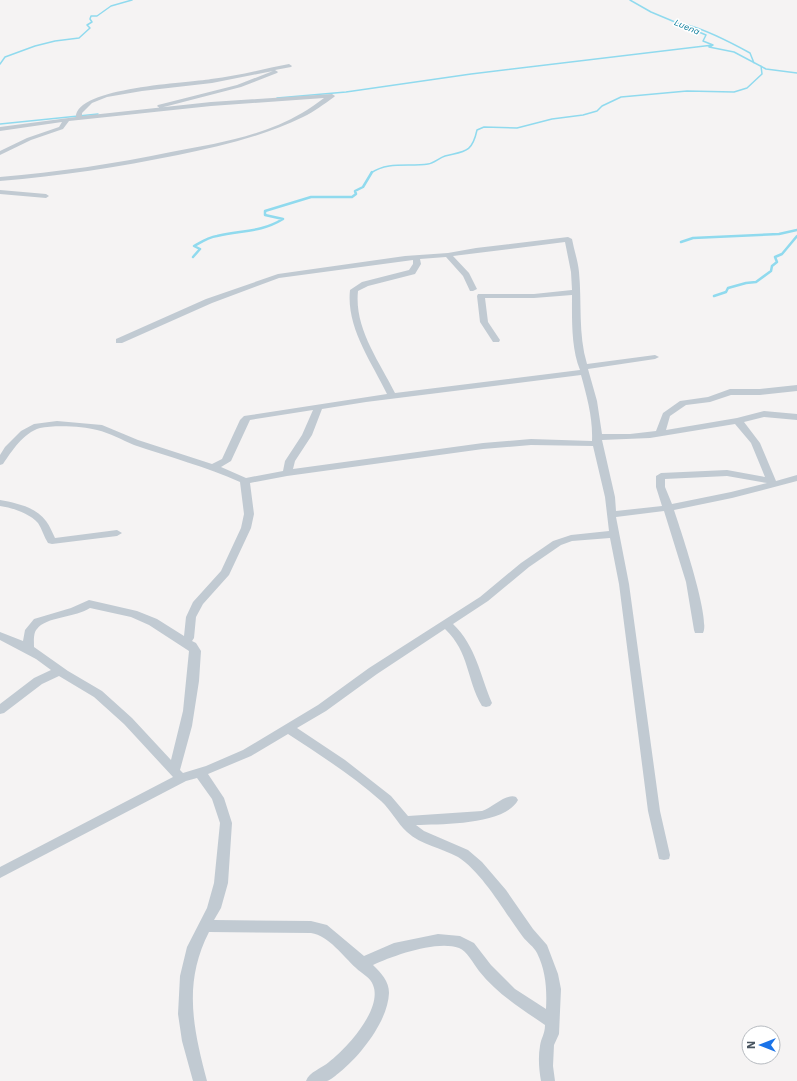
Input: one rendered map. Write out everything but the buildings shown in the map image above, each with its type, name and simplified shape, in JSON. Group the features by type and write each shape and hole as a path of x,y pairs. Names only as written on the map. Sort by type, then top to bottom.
{"street":[{"path":"79,118 82,110 90,102 105,96 142,89 194,83 289,66 255,80 200,96 161,105 160,110"},
{"path":"194,83 200,96"},
{"path":"0,130 67,119 230,102 332,96 297,118 256,134 212,146 129,163 0,179"},
{"path":"0,154 29,139 61,128 67,119"},
{"path":"0,176 9,179 12,183 13,193"},
{"path":"0,192 46,196"},
{"path":"119,341 209,301 278,276 416,257 448,255 476,250 557,241 569,245 573,260 576,292 576,319 580,356 593,401 597,440 608,486 614,534 624,584 638,700 654,811 664,855"},
{"path":"448,255 466,275 473,289"},
{"path":"392,396 360,329 354,314 352,297 354,290 365,284 412,272 417,264 416,257"},
{"path":"496,340 484,322 480,296 534,296 576,292"},
{"path":"214,468 226,461 244,420 247,418 319,406 584,370 655,357"},
{"path":"660,433 666,415 683,403 710,399 730,392 760,392 797,388"},
{"path":"287,473 290,461 307,435 319,406"},
{"path":"0,462 8,449 24,432 37,426 69,425 99,427 135,442 214,468 245,481 287,473 483,446 531,442 583,442 630,437 737,421 764,414 797,417"},
{"path":"737,421 747,429 756,442 772,482"},
{"path":"699,630 697,605 674,524 659,480 660,476 727,473 772,482"},
{"path":"611,515 668,508 772,482 797,478"},
{"path":"186,642 189,638 192,617 198,602 225,573 246,528 248,514 245,481"},
{"path":"0,503 7,504 34,515 42,522 52,541 117,533"},
{"path":"0,873 178,774 200,772 247,753 322,708 373,671 484,599 525,565 558,543 571,538 614,534"},
{"path":"28,649 30,631 34,625 41,620 81,610 89,604 133,614 153,622 186,642 195,650 193,682 178,774"},
{"path":"446,624 458,635 471,655 478,684 486,703"},
{"path":"0,636 40,656 60,671 98,694 128,721 178,774"},
{"path":"0,710 38,681 60,671"},
{"path":"288,728 341,763 386,799 405,821 420,835 463,854 477,866 501,894 528,933 542,949 551,974 554,989 552,1034 547,1045 546,1066 548,1081"},
{"path":"200,772 218,798 226,823 221,883 214,908 194,947 187,976 185,1014 189,1041 200,1081"},
{"path":"405,821 482,816 494,812 512,800"},
{"path":"205,926 311,927 322,929 379,982 382,994 378,1010 351,1052 331,1070 313,1081"},
{"path":"361,964 394,949 438,940 460,942 469,948 486,970 510,993 553,1022"}],"waterway":[{"path":"0,64 5,57 35,46 55,41 79,38 90,28 87,25 92,22 90,19 91,16 97,16 111,6 132,0"},
{"name":"Luena","path":"630,0 651,12 706,35 703,41 713,45"},
{"path":"688,25 712,34 750,53 754,63"},
{"path":"277,98 346,92 471,74 713,45"},
{"name":"Luena","path":"713,45 709,47 734,52 754,63"},
{"name":"Luena","path":"754,63 761,66"},
{"path":"372,173 384,167 428,164 445,156 463,152 473,143 477,130 484,127 517,128 552,119 583,115 597,111 602,106 621,97 687,91 734,92 747,88 762,74 761,66"},
{"name":"Luena","path":"761,66 766,69 797,73"},
{"path":"0,124 98,114"},
{"path":"193,257 200,249 194,246 208,239 226,234 266,227 283,219 265,215 265,211 311,197 352,197 356,194 355,191 363,187 372,173"},
{"path":"681,242 693,238 779,234 797,230"},
{"path":"714,296 726,292 728,288 756,282 771,271 772,266 777,262 775,257 782,254 797,236"}]}
